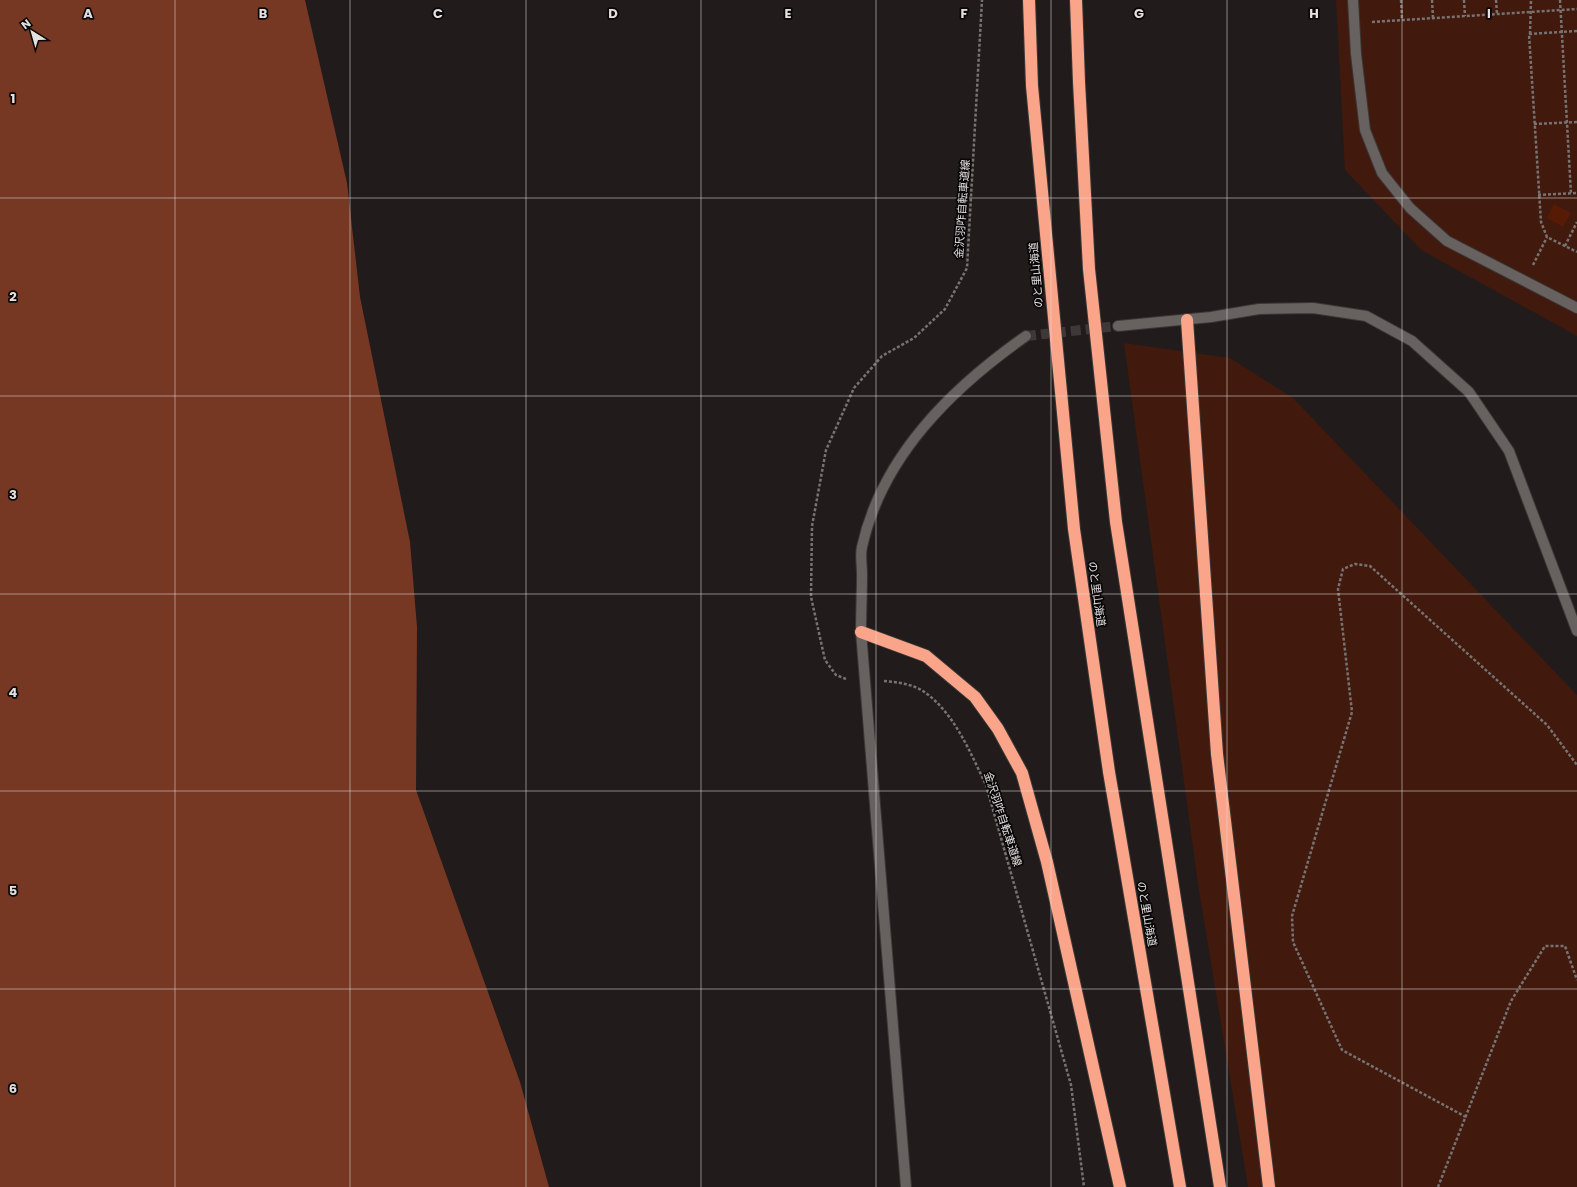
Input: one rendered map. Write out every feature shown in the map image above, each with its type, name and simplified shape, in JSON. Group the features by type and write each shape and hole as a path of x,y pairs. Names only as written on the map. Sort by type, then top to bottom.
{"highway":[{"name":"のと里山海道","path":"1029,0 1032,86 1074,529 1109,772 1180,1187"},
{"path":"1076,0 1089,269 1116,522 1220,1187"},
{"path":"1187,320 1217,754 1269,1187"},
{"path":"861,632 926,656 975,697 998,729 1022,774 1047,862 1120,1187"}],"street":[{"path":"1353,0 1356,54 1365,130 1382,173 1410,208 1447,241 1577,308"},
{"path":"1118,326 1187,320 1259,310 1313,308 1366,316 1412,341 1469,392 1509,451 1577,631"},
{"path":"906,1187 861,632 862,548 877,500 902,455 928,421 993,359 1026,336"}],"path":[{"name":"金沢羽咋自転車道線","path":"982,0 966,268 945,309 914,338 882,356 854,388 826,450 812,526 811,597 825,660 836,675 854,682 866,679 903,683 922,691 941,708 963,738 986,785 1071,1085 1084,1187"},
{"path":"1401,0 1402,20"},
{"path":"1432,0 1433,18"},
{"path":"1464,0 1465,16"},
{"path":"1496,0 1497,14"},
{"path":"1530,272 1547,237 1542,222 1538,195 1530,34 1531,0"},
{"path":"1560,0 1571,194"},
{"path":"1370,22 1577,9"},
{"path":"1530,34 1577,31"},
{"path":"1534,124 1577,122"},
{"path":"1538,195 1577,194"},
{"path":"1565,246 1577,222"},
{"path":"1547,237 1577,252"},
{"path":"1466,1117 1342,1050 1293,942 1292,916 1352,712 1338,589 1343,569 1355,564 1370,566 1547,725 1577,765"},
{"path":"1438,1187 1511,1001 1545,946 1565,946 1577,980"}],"shaded area":[{"path":"0,0 305,0 347,183 360,297 410,542 417,627 416,790 520,1082 549,1187 0,1187"},
{"path":"1336,0 1577,0 1577,336 1421,250 1345,170"},
{"path":"1124,343 1230,358 1293,398 1577,695 1577,1187 1248,1187 1198,884"}],"building":[{"path":"1554,204 1571,213 1563,227 1547,218"}],"tunnel":[{"path":"1026,336 1118,326"}]}
